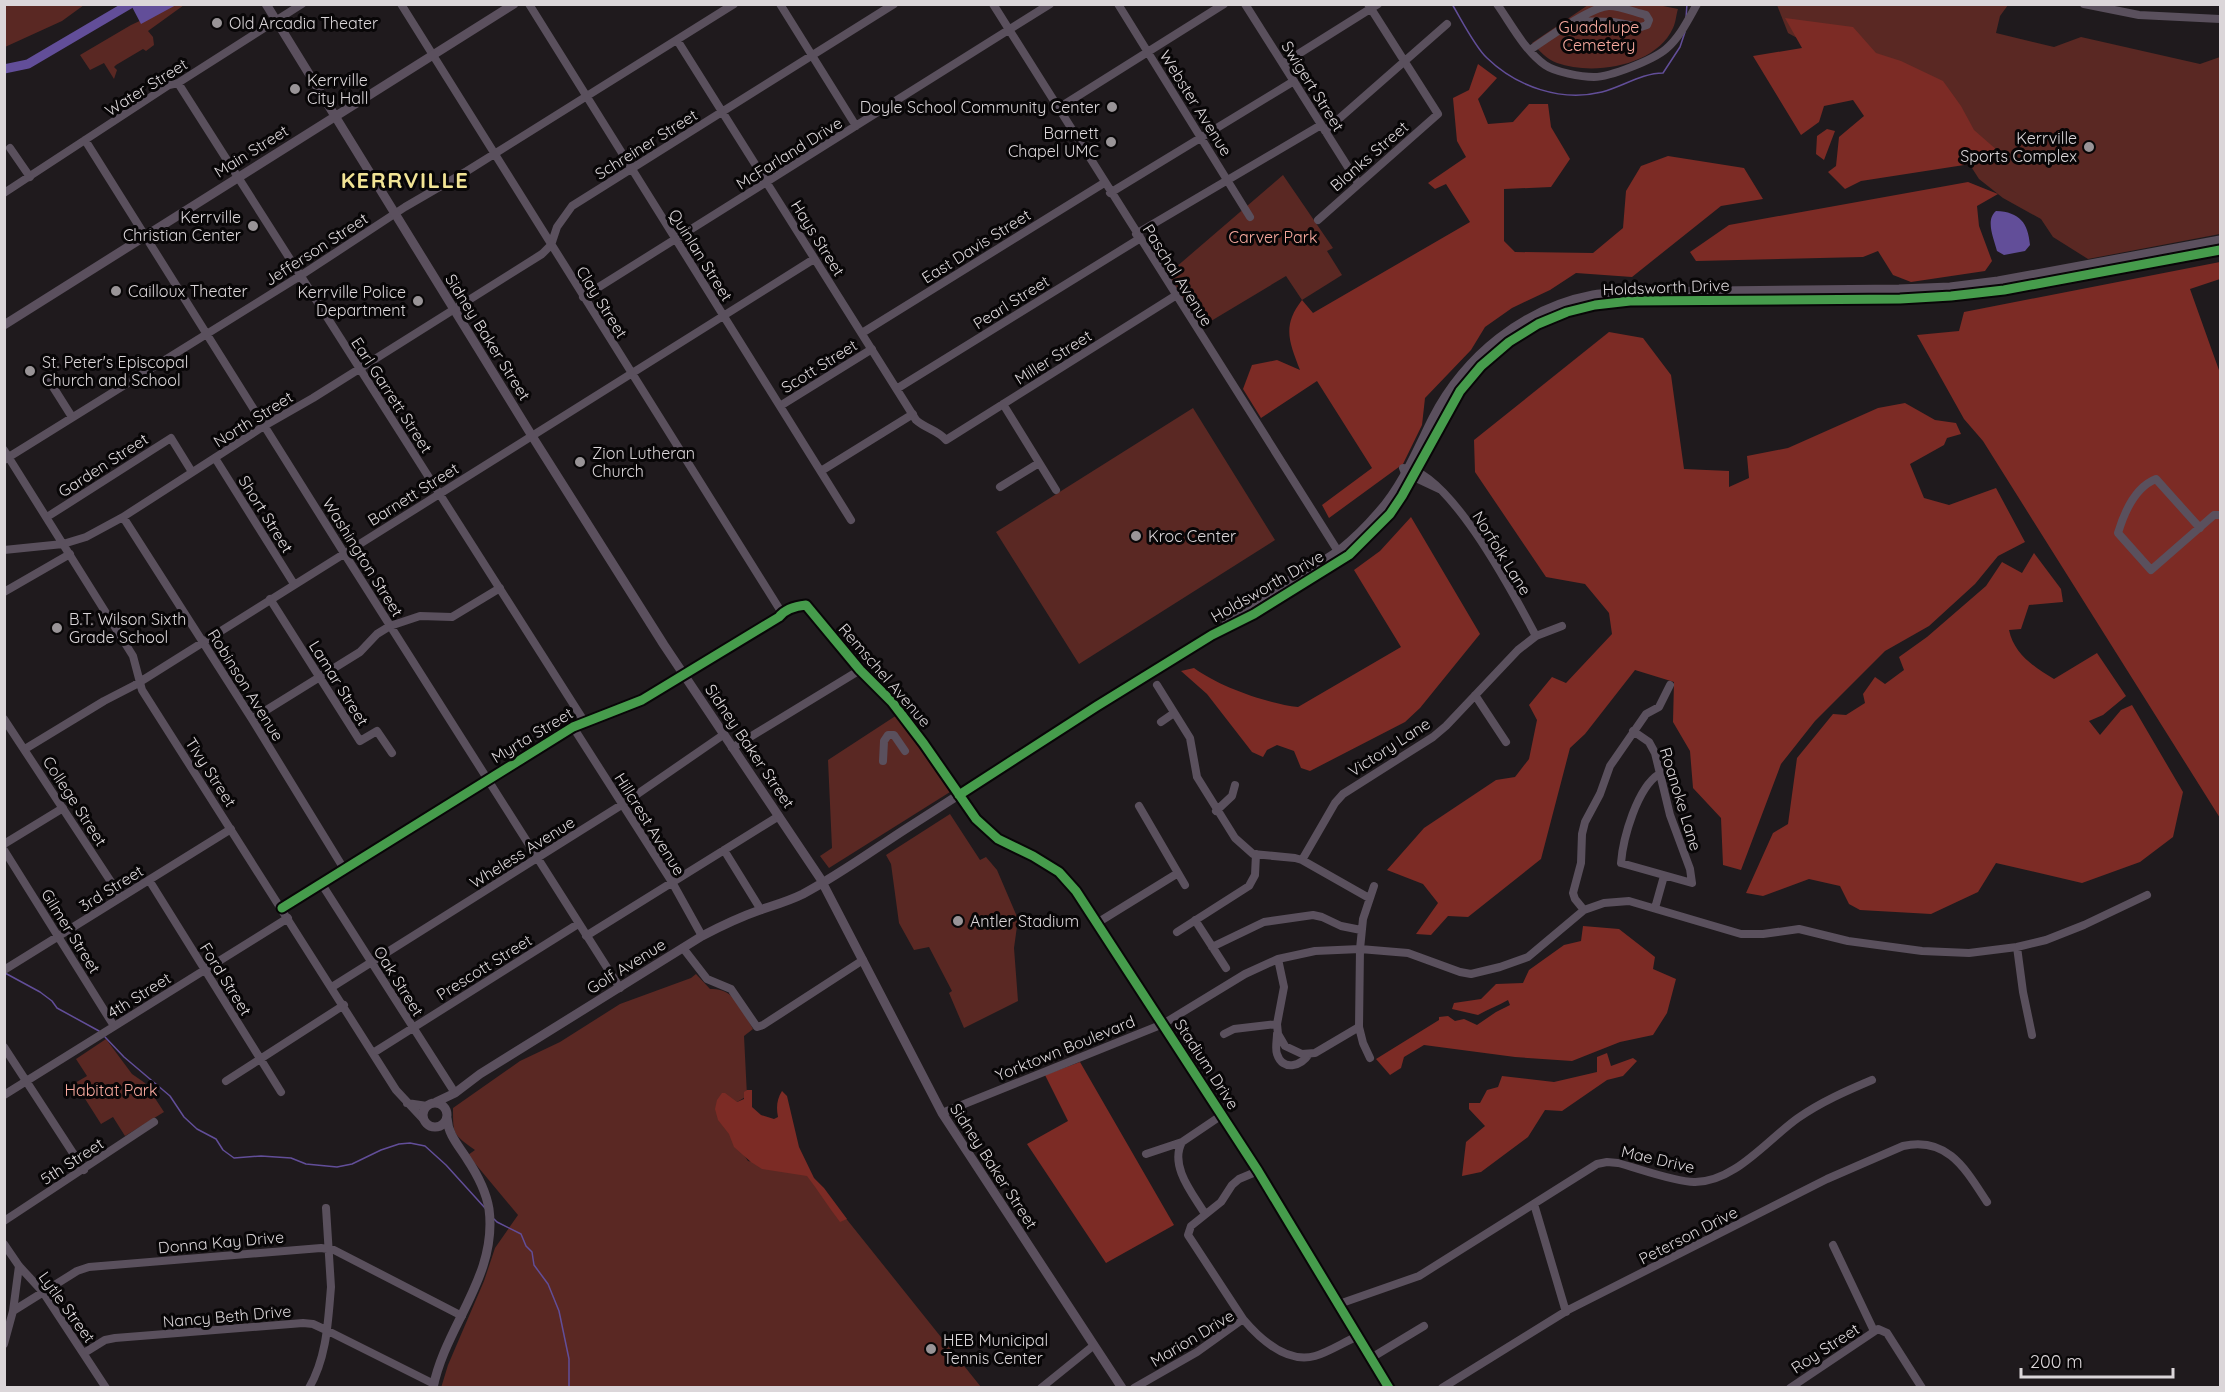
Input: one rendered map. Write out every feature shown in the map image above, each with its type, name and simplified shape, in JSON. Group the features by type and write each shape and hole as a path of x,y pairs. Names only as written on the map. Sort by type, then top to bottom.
{"main road":[{"name":"Sidney Baker Street","path":"266,4 531,436 683,675 822,882 942,1113 1122,1388"},
{"name":"Main Street","path":"4,325 514,4"},
{"name":"Holdsworth Drive","path":"2052,276 2220,240"},
{"name":"Holdsworth Drive","path":"822,882 1212,635 1250,605 1340,555 1411,473 1460,391 1481,366 1502,348 1538,324 1567,312 1595,305 1630,301 1950,286 2052,276 2220,250"},
{"name":"Golf Avenue","path":"431,1104 455,1093 480,1074 702,936 785,902 822,882"},
{"name":"Golf Avenue","path":"447,1114 455,1093"},
{"path":"433,1386 441,1360 485,1262 489,1246 490,1220 484,1192 473,1167 455,1142 442,1104 431,1104 423,1112 424,1120 455,1142"},
{"path":"434,1127 443,1124 447,1114"}],"street":[{"name":"Water Street","path":"4,193 169,86 178,83 302,4"},
{"name":"Clay Street","path":"401,4 782,613"},
{"name":"Quinlan Street","path":"529,4 851,520"},
{"name":"Jefferson Street","path":"6,456 300,276 394,214 734,4"},
{"path":"780,4 856,126"},
{"name":"Schreiner Street","path":"551,245 557,226 572,206 894,4"},
{"name":"Paschal Avenue","path":"993,4 1340,555"},
{"name":"McFarland Drive","path":"583,297 1050,4"},
{"name":"Webster Avenue","path":"1118,4 1250,217"},
{"path":"1057,109 1224,4"},
{"name":"Swigert Street","path":"1245,4 1358,183"},
{"path":"1497,4 1530,50 1544,64 1555,71 1594,77 1645,62 1665,50 1682,30 1697,4"},
{"path":"2084,4 2139,15 2220,19"},
{"path":"1284,63 1372,6 1405,62"},
{"path":"1530,50 1576,21 1597,8 1608,6 1646,15 1649,22 1646,26 1641,27 1613,22 1576,21"},
{"name":"Pearl Street","path":"898,388 1228,180 1323,128 1405,62 1447,24"},
{"name":"Hays Street","path":"677,40 913,414 922,425 937,431 946,440"},
{"name":"Blanks Street","path":"1318,220 1438,114 1405,62"},
{"path":"1110,193 1294,81"},
{"name":"Earl Garrett Street","path":"178,83 584,721"},
{"name":"Washington Street","path":"85,140 620,988"},
{"path":"10,148 30,177"},
{"name":"East Davis Street","path":"862,333 1104,183"},
{"path":"540,227 557,226"},
{"path":"453,309 542,254 551,245"},
{"name":"Barnett Street","path":"25,749 139,681 814,259"},
{"name":"Miller Street","path":"946,440 1175,296"},
{"name":"North Street","path":"4,550 63,544 86,537 123,517 453,309"},
{"name":"Scott Street","path":"780,406 872,349"},
{"path":"48,379 72,417"},
{"path":"1003,404 1056,490"},
{"path":"820,471 913,414"},
{"name":"Garden Street","path":"47,517 171,438 192,472"},
{"name":"Tivy Street","path":"6,456 47,517 133,657 142,690 396,1090 424,1120"},
{"name":"Short Street","path":"214,458 294,584"},
{"path":"1000,487 1039,463"},
{"name":"Norfolk Lane","path":"1411,473 1433,481 1452,501 1508,585 1536,636"},
{"path":"2200,528 2156,479 2147,482 2124,512 2118,533 2151,570 2200,528 2214,515 2220,515"},
{"name":"Robinson Avenue","path":"123,517 252,719 344,869"},
{"path":"4,592 70,554"},
{"path":"252,719 360,652 377,634 390,626 420,616 452,617 500,588"},
{"name":"Lamar Street","path":"270,599 360,741 377,731 392,753"},
{"name":"Myrta Street","path":"282,908 573,727 642,700 782,613 796,606 806,605"},
{"name":"Remschel Avenue","path":"806,605 860,670 892,702 959,795"},
{"name":"Victory Lane","path":"1302,860 1343,794 1433,737 1518,650 1536,636 1562,626"},
{"path":"732,748 860,670"},
{"path":"1157,685 1190,738 1197,777 1216,810 1242,846 1256,854 1302,860 1369,898"},
{"path":"1584,910 1573,893 1581,863 1583,829 1600,794 1610,766 1646,714 1659,707 1670,686"},
{"path":"1475,695 1506,742"},
{"path":"1161,722 1174,713"},
{"name":"College Street","path":"4,719 121,897"},
{"name":"Hillcrest Avenue","path":"573,727 672,882 702,936"},
{"name":"Roanoke Lane","path":"1633,731 1649,742 1655,753 1670,815 1690,869 1692,883 1664,876"},
{"name":"Wheless Avenue","path":"332,987 623,804 723,735"},
{"path":"883,761 884,741 888,735 894,735 905,751"},
{"path":"1655,908 1664,876 1621,862 1622,847 1632,816 1650,780 1659,774"},
{"path":"1216,810 1232,796 1235,785"},
{"name":"Stadium Drive","path":"959,795 976,819 998,839 1059,872 1076,891 1258,1171 1389,1388"},
{"path":"1139,806 1185,885"},
{"path":"4,844 63,808"},
{"path":"586,936 779,816"},
{"name":"3rd Street","path":"4,970 231,829"},
{"name":"Gilmer Street","path":"4,850 114,1026"},
{"path":"724,850 761,910"},
{"path":"1177,932 1249,886 1255,875 1256,854"},
{"path":"1096,923 1178,873"},
{"name":"Ford Street","path":"149,880 281,1092"},
{"name":"Oak Street","path":"321,884 455,1093"},
{"path":"1370,1058 1359,1027 1360,949 1361,930 1374,886"},
{"name":"Yorktown Boulevard","path":"942,1113 1163,1024 1233,980 1278,959 1315,951 1360,949 1413,954 1460,972 1472,974 1528,957 1584,910 1616,901 1629,901 1734,933 1749,935 1799,929 1848,941 1949,953 1969,953 2017,947 2059,936 2147,895"},
{"path":"1212,947 1264,922 1313,915 1341,926 1361,930"},
{"name":"4th Street","path":"4,1095 288,918"},
{"path":"1195,920 1226,968"},
{"name":"Prescott Street","path":"373,1053 578,924"},
{"path":"2017,947 2032,1035"},
{"path":"683,948 707,979 735,993 757,1027 864,960"},
{"path":"1278,959 1284,987 1277,1024 1277,1054 1287,1064 1297,1065 1309,1054"},
{"path":"226,1081 344,1005"},
{"path":"1224,1034 1234,1029 1277,1024"},
{"path":"1278,1034 1285,1046 1293,1051 1309,1054 1321,1050 1359,1027"},
{"path":"4,1047 84,1170"},
{"name":"Mae Drive","path":"1339,1304 1419,1276 1592,1167 1607,1162 1691,1182 1713,1179 1743,1164 1796,1119 1822,1102 1872,1080"},
{"path":"407,1103 431,1104"},
{"path":"1146,1154 1182,1142 1222,1115"},
{"name":"5th Street","path":"4,1221 154,1122"},
{"path":"1182,1142 1178,1148 1178,1162 1186,1183 1205,1214"},
{"name":"Peterson Drive","path":"1442,1388 1566,1312 1827,1179 1903,1146 1916,1143 1939,1148 1966,1170 1987,1202"},
{"path":"1243,1319 1188,1235 1191,1226 1221,1202 1239,1179 1258,1171"},
{"path":"1534,1204 1566,1312"},
{"path":"309,1388 321,1363 331,1287 326,1208"},
{"name":"Lytle Street","path":"4,1244 19,1266 43,1292 106,1388"},
{"path":"1833,1245 1874,1332 1881,1330 1887,1333 1922,1388"},
{"path":"329,1248 462,1316"},
{"name":"Donna Kay Drive","path":"13,1311 77,1271 89,1267 329,1248"},
{"path":"4,1344 13,1311 19,1266"},
{"name":"Marion Drive","path":"1134,1388 1197,1352 1243,1319 1271,1346 1294,1357 1316,1356 1358,1336"},
{"name":"Nancy Beth Drive","path":"84,1353 105,1340 115,1338 303,1323 313,1324 326,1330 433,1386"},
{"path":"1371,1358 1424,1326"},
{"name":"Roy Street","path":"1790,1388 1874,1332"},
{"path":"1041,1388 1094,1346"}],"green space":[{"path":"5,4 84,5 62,21 5,47"},
{"path":"174,5 184,5 148,31 153,37 154,45 116,65 114,79 104,63 90,70 80,55 131,25"},
{"name":"Guadalupe Cemetery","path":"1588,5 1658,5 1678,9 1674,26 1665,41 1653,51 1622,65 1605,68 1572,67 1550,59 1532,43"},
{"name":"Kerrville Sports Complex","path":"1777,5 2008,5 2000,16 1996,33 2054,47 2081,37 2200,64 2220,57 2220,234 2088,259 2053,237 2041,219 2003,198 1979,179 1938,115 1788,33"},
{"name":"Carver Park","path":"1283,175 1333,248 1327,251 1342,275 1302,300 1286,276 1201,327 1168,274"},
{"name":"Kroc Center","path":"1193,408 1275,540 1079,664 996,532"},
{"path":"897,715 950,792 829,868 820,856 832,848 828,760"},
{"name":"Antler Stadium","path":"950,814 980,860 986,857 997,870 1018,919 1014,948 1018,1001 964,1028 949,993 952,991 929,947 914,950 899,923 891,864 886,855"},
{"path":"696,974 710,989 718,989 731,996 741,1007 753,1029 744,1036 747,1096 717,1114 748,1161 808,1171 981,1387 441,1388 495,1248 518,1215 468,1155 475,1150 458,1137 453,1124 453,1108 520,1061 560,1042 620,1004 691,978"},
{"name":"Habitat Park","path":"106,1039 132,1074 145,1083 164,1112 125,1136 113,1117 101,1124 75,1083 87,1076 76,1059"}],"shaded area":[{"path":"131,5 176,5 141,24"},
{"path":"1785,18 1853,27 1876,53 1901,61 1943,81 1961,106 1974,130 1998,151 1990,161 1861,181 1845,189 1828,172 1836,166 1839,137 1864,116 1853,100 1824,106 1819,122 1801,135 1753,56 1802,48"},
{"path":"1478,64 1497,78 1478,99 1488,124 1513,122 1529,104 1548,104 1551,127 1570,159 1551,187 1504,189 1504,241 1515,252 1593,253 1623,228 1626,191 1641,166 1668,156 1744,168 1763,199 1721,206 1632,277 1576,273 1550,290 1512,308 1485,327 1471,350 1425,398 1422,425 1403,464 1329,518 1322,505 1372,468 1317,381 1261,418 1243,389 1252,365 1277,360 1300,370 1289,334 1292,318 1302,300 1313,313 1470,222 1446,184 1435,189 1428,183 1466,157 1457,141 1453,98 1469,90"},
{"path":"1827,129 1835,131 1824,160 1816,154 1817,136"},
{"path":"1968,182 1998,194 1977,206 1979,226 1992,261 1985,271 1911,282 1893,275 1878,251 1863,257 1696,261 1690,252 1729,225"},
{"path":"1996,211 2017,216 2025,225 2030,245 2025,251 2004,255 1997,251 1991,224"},
{"path":"2220,262 2220,279 2190,289 2220,373 2220,818 1983,441 1964,419 1917,335 1959,331 1964,312"},
{"path":"1609,332 1643,338 1671,375 1684,469 1729,471 1729,487 1749,478 1747,456 1788,448 1878,408 1905,403 1935,420 1956,423 1961,434 1947,438 1944,445 1910,464 1924,498 1949,505 1996,488 2025,542 1998,556 1975,584 1929,626 1885,651 1815,721 1781,764 1741,870 1723,865 1721,818 1693,788 1690,751 1673,722 1674,682 1635,670 1585,734 1570,748 1541,859 1468,917 1448,916 1431,935 1416,934 1438,903 1423,884 1387,870 1424,828 1496,780 1515,777 1529,759 1537,720 1529,705 1552,677 1566,683 1612,634 1609,613 1585,584 1546,577 1475,472 1474,440"},
{"path":"1411,517 1480,634 1420,708 1405,722 1310,771 1301,768 1294,751 1277,745 1267,750 1263,757 1252,752 1207,694 1181,671 1194,668 1217,682 1244,693 1298,707 1401,647 1354,570 1380,551"},
{"path":"2034,553 2061,589 2063,602 2029,605 2021,629 2009,630 2015,646 2039,670 2054,679 2097,653 2126,696 2103,715 2089,721 2100,735 2121,710 2132,705 2183,792 2173,837 2140,862 2082,883 1996,863 1978,892 1931,914 1860,910 1849,904 1840,886 1809,879 1763,896 1746,893 1773,833 1788,824 1797,758 1833,714 1846,715 1865,703 1863,694 1875,677 1885,684 1904,670 1899,657 1927,637 1986,586 2002,562 2022,573"},
{"path":"1583,926 1619,929 1655,957 1653,969 1676,979 1667,1013 1653,1035 1620,1042 1572,1061 1515,1057 1424,1045 1404,1057 1401,1068 1390,1075 1376,1059 1439,1020 1439,1017 1448,1016 1455,1021 1464,1019 1477,1025 1510,1005 1508,1000 1478,1015 1452,1009 1454,1003 1481,999 1496,984 1523,983 1529,970 1564,945 1581,941"},
{"path":"1607,1053 1611,1066 1633,1058 1637,1061 1623,1076 1607,1080 1562,1111 1545,1110 1528,1137 1481,1172 1462,1176 1466,1142 1485,1126 1469,1109 1469,1103 1480,1103 1487,1090 1498,1087 1502,1076 1554,1082 1597,1072 1597,1057"},
{"path":"1080,1062 1174,1225 1106,1263 1027,1144 1068,1121 1045,1075"},
{"path":"752,1090 752,1107 761,1115 774,1119 778,1117 777,1103 782,1091 787,1096 799,1147 814,1178 847,1219 840,1222 807,1176 762,1169 734,1147 729,1134 718,1120 715,1109 717,1100 722,1093 725,1093 737,1102 744,1099 744,1092"}],"waterway":[{"path":"4,69 28,64 130,4"},
{"path":"1452,4 1482,53 1499,68 1540,90 1571,95 1602,92 1647,75 1663,73 1680,47 1685,32"},
{"path":"1686,18 1687,4"},
{"path":"5,973 40,992 57,1008 99,1031"},
{"path":"105,1037 124,1057 170,1096 184,1117 197,1129 216,1139 223,1150 234,1158 261,1156 291,1158 306,1164 337,1167 352,1164 399,1144 410,1143 425,1146 446,1165 485,1208"},
{"path":"494,1219 521,1234 526,1246 532,1252 534,1265 548,1284 559,1311 569,1359 569,1388"}],"cycle path":[{"path":"959,795 1212,635 1254,614 1349,555 1390,514 1460,391 1481,366 1509,342 1538,324 1567,312 1595,305 1630,301 1900,299 1951,296 2004,290 2220,250"},
{"path":"282,908 573,727 642,700 781,614 795,607 806,605 860,670 892,702 976,819 998,839 1059,872 1076,891 1258,1171 1389,1388"}],"place":[{"name":"Old Arcadia Theater","path":"217,23"},
{"name":"Kerrville City Hall","path":"295,89"},
{"name":"Doyle School Community Center","path":"1112,107"},
{"name":"Barnett Chapel UMC","path":"1111,142"},
{"name":"Kerrville Sports Complex","path":"2089,147"},
{"name":"Kerrville Christian Center","path":"253,226"},
{"name":"Cailloux Theater","path":"116,291"},
{"name":"Kerrville Police Department","path":"418,301"},
{"name":"St. Peter's Episcopal Church and School","path":"30,371"},
{"name":"Zion Lutheran Church","path":"580,462"},
{"name":"Kroc Center","path":"1136,536"},
{"name":"B.T. Wilson Sixth Grade School","path":"57,628"},
{"name":"Antler Stadium","path":"958,921"},
{"name":"HEB Municipal Tennis Center","path":"931,1349"}],"district":[{"name":"KERRVILLE","path":"405,180"}]}
